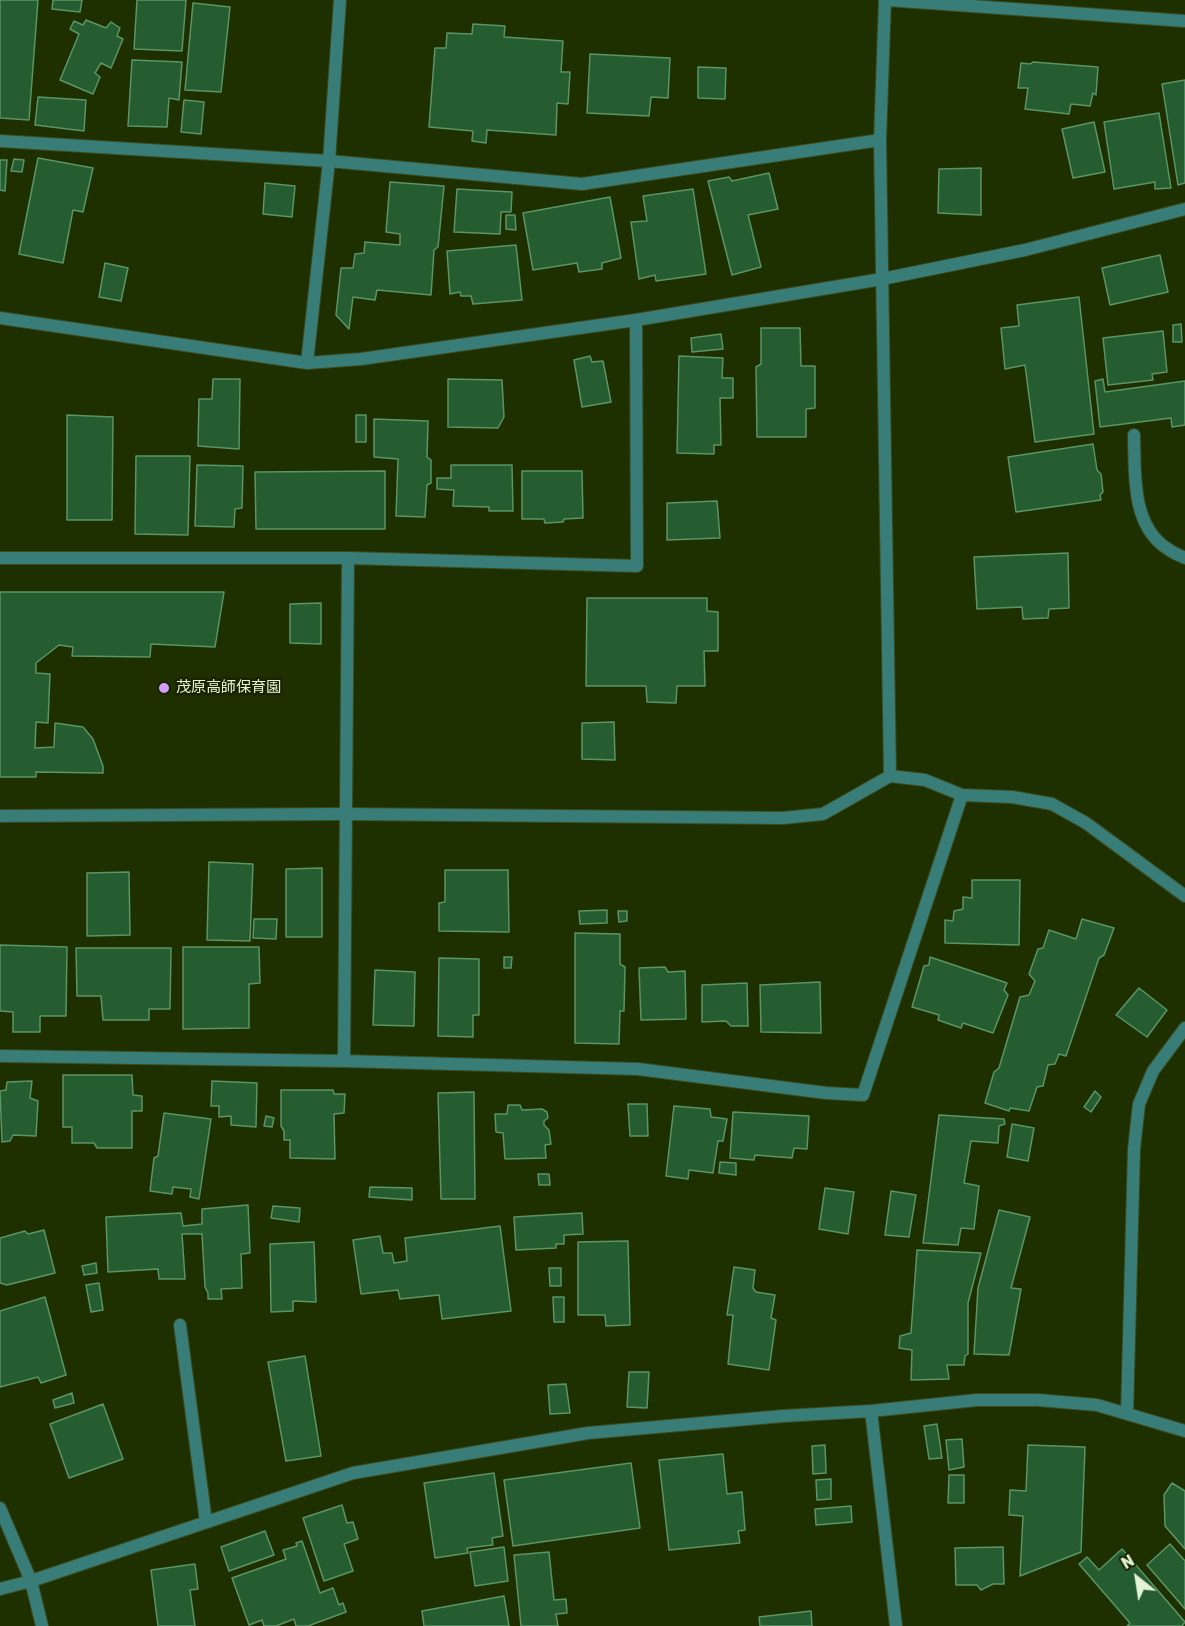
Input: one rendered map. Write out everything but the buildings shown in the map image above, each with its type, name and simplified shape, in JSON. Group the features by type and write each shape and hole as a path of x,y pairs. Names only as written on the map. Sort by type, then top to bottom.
{"street":[{"path":"307,363 329,161 340,0"},
{"path":"890,776 880,140 885,0 1185,21"},
{"path":"0,141 329,161 582,184 880,140"},
{"path":"0,318 307,363 361,359 636,320 882,279 1025,250 1185,209"},
{"path":"0,558 348,558 636,567 636,320"},
{"path":"1134,435 1135,485 1139,504 1149,530 1166,549 1185,558"},
{"path":"344,1061 348,558"},
{"path":"0,816 345,814 783,818 823,814 890,776 925,780 962,795 1012,796 1053,804 1086,823 1185,896"},
{"path":"0,1056 344,1061 638,1069 826,1093 863,1095 962,795"},
{"path":"1127,1414 1134,1149 1139,1104 1153,1071 1185,1028"},
{"path":"180,1325 206,1522"},
{"path":"0,1589 31,1581 353,1473 588,1433 871,1411 977,1400 1038,1400 1097,1405 1185,1431"},
{"path":"871,1411 896,1626"},
{"path":"0,1508 31,1581 42,1626"}],"place":[{"name":"茂原高師保育園","path":"164,688"}]}
